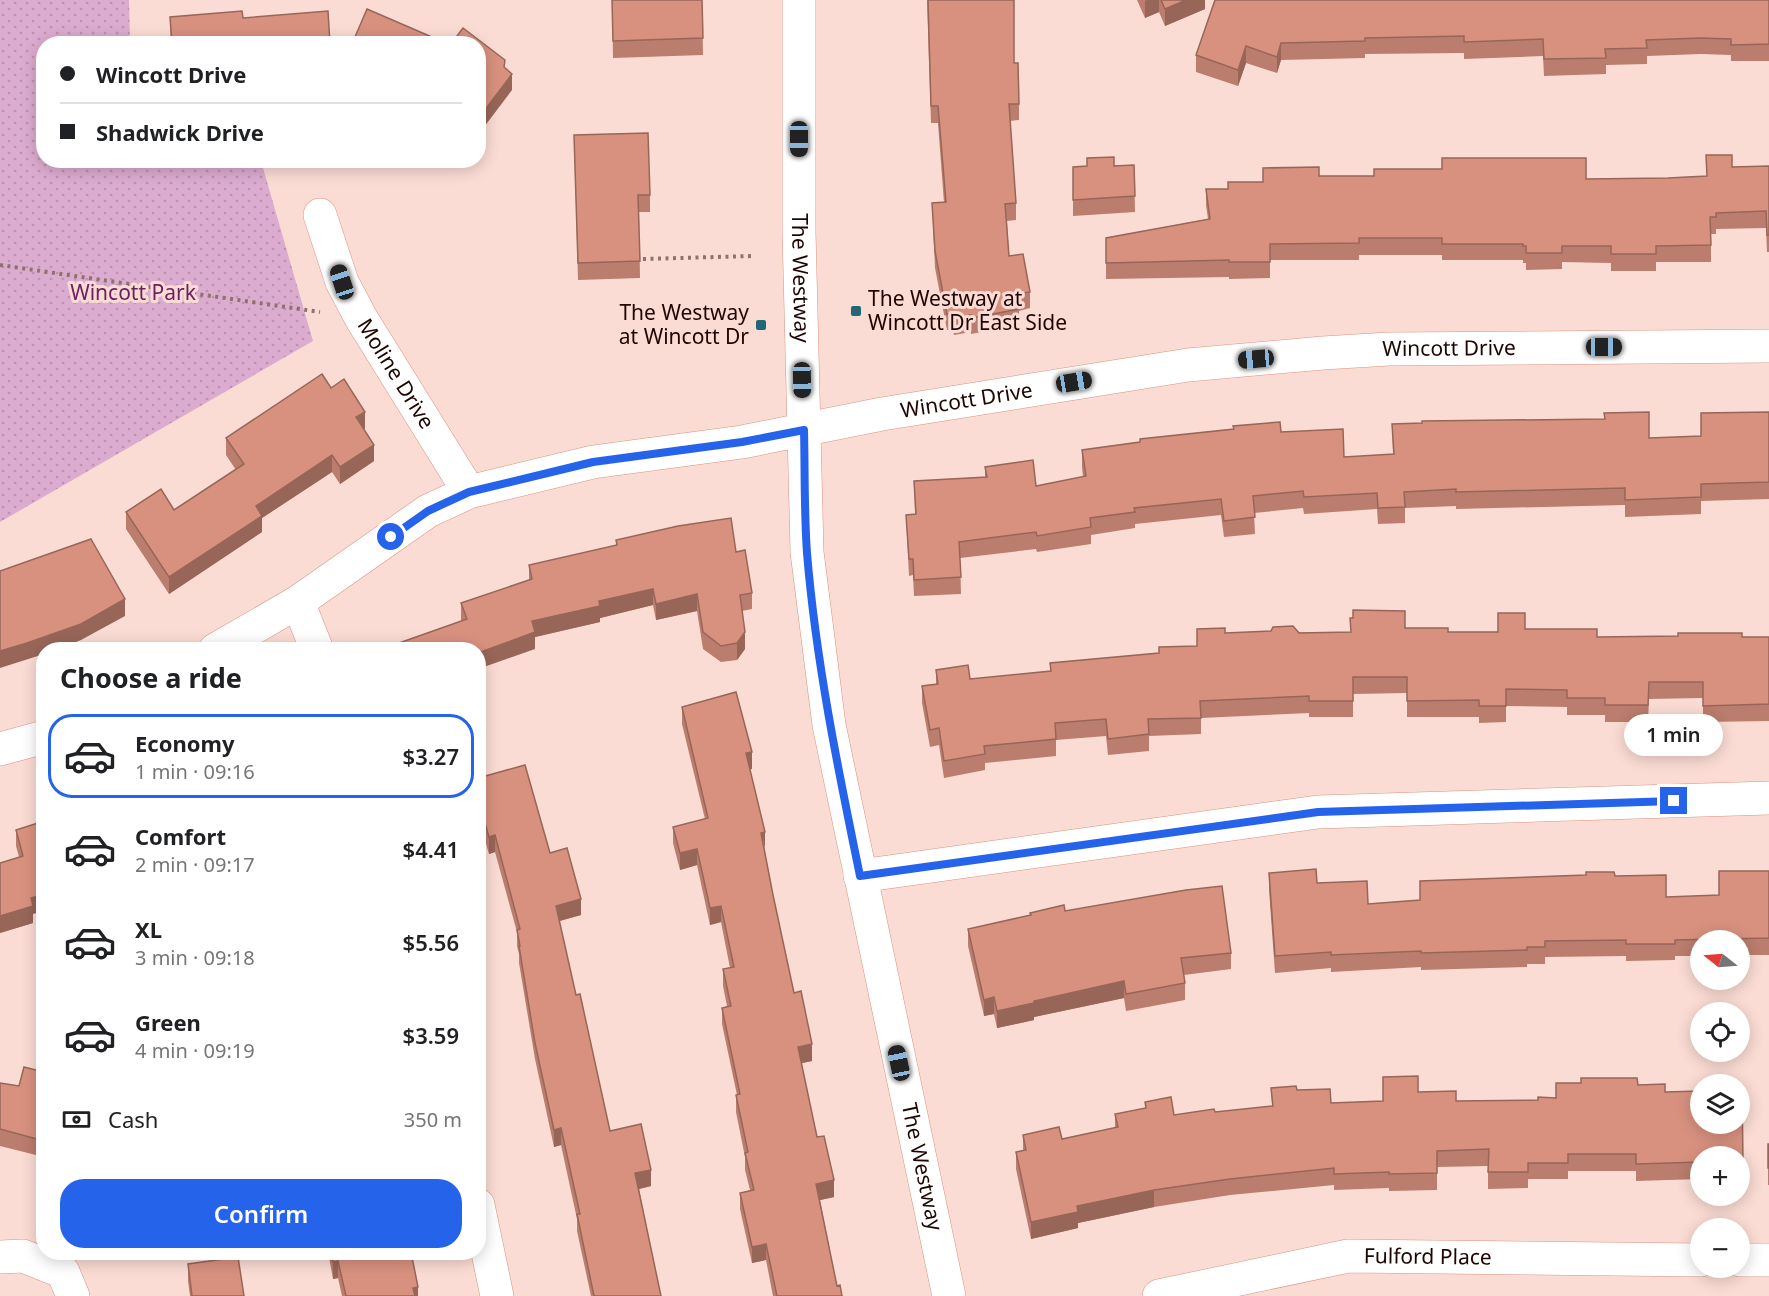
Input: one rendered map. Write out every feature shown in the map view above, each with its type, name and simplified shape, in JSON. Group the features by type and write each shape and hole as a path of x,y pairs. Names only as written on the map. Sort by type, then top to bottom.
{"street":[{"name":"The Westway","path":"799,0 799,232 807,552 829,725 949,1296"},
{"name":"Moline Drive","path":"320,215 342,282 361,318 469,492"},
{"name":"Wincott Drive","path":"229,642 298,602 428,511 469,492 593,462 742,442 882,414 1177,366 1389,349 1769,346"},
{"path":"298,602 314,642"},
{"path":"0,749 36,739"},
{"path":"860,876 1318,812 1769,798"},
{"path":"486,1243 497,1296"},
{"path":"0,1257 23,1256 63,1272 73,1296"},
{"name":"Fulford Place","path":"1159,1296 1348,1256 1690,1260"},
{"path":"1750,1260 1769,1260"}],"path":[{"path":"643,259 753,256"},
{"path":"0,265 361,318"}],"green space":[{"name":"Wincott Park","path":"0,0 129,0 130,36 36,36 36,168 263,168 313,341 0,522"}],"building":[{"path":"612,0 702,0 703,38 613,41"},
{"path":"928,0 1014,0 1014,63 1018,63 1019,104 1009,104 1016,203 1005,204 1009,256 1023,254 1030,292 1017,294 1019,309 971,318 971,315 954,318 953,313 947,314 935,251 932,203 946,202 938,106 931,106"},
{"path":"1161,0 1186,0 1165,9"},
{"path":"1215,0 1769,0 1769,44 1731,45 1731,39 1701,38 1646,40 1647,48 1605,49 1606,58 1544,59 1543,39 1464,42 1464,36 1365,38 1365,41 1281,43 1277,57 1246,46 1238,70 1196,55"},
{"path":"367,9 429,36 355,36"},
{"path":"242,11 243,18 328,11 330,36 171,36 170,17"},
{"path":"463,28 474,36 457,36"},
{"path":"486,46 505,60 504,67 512,74 486,108"},
{"path":"648,133 650,195 638,195 640,261 578,263 574,135"},
{"path":"1706,155 1732,155 1732,167 1769,166 1769,235 1767,235 1766,211 1716,213 1716,217 1710,217 1711,245 1656,246 1656,254 1611,254 1611,246 1562,246 1562,253 1526,253 1526,246 1523,244 1442,244 1442,238 1359,238 1359,243 1270,244 1270,262 1229,262 1229,260 1106,263 1106,238 1210,219 1206,189 1228,189 1228,182 1263,182 1263,168 1319,167 1319,176 1374,176 1374,169 1442,169 1442,158 1586,158 1586,179 1668,178 1707,176"},
{"path":"1114,157 1114,166 1134,165 1135,196 1073,200 1073,167 1087,166 1087,158"},
{"path":"322,374 331,388 344,379 365,412 356,417 374,445 340,467 332,455 256,506 262,516 169,577 126,512 161,489 174,510 244,464 226,438"},
{"path":"1649,412 1649,438 1701,436 1701,413 1769,412 1769,482 1701,484 1701,497 1625,500 1625,488 1456,492 1456,489 1404,492 1405,507 1378,508 1377,493 1304,497 1303,491 1253,496 1255,517 1224,521 1221,499 1134,508 1135,512 1090,518 1091,527 1037,536 1036,532 959,542 961,577 914,580 913,559 909,559 906,515 916,514 914,481 987,477 985,467 1033,460 1036,486 1086,476 1082,450 1140,442 1140,439 1234,429 1233,426 1280,422 1281,432 1343,429 1344,457 1394,454 1392,424 1422,423 1422,421 1605,419 1604,413"},
{"path":"731,518 736,552 745,550 752,593 740,595 745,632 737,643 721,646 703,632 697,594 656,604 653,589 599,601 600,606 532,621 535,632 486,650 486,642 402,642 467,619 461,603 532,579 529,565 617,545 616,540 678,526"},
{"path":"91,539 125,599 81,624 0,651 0,571"},
{"path":"1353,610 1405,611 1405,628 1448,628 1448,632 1498,632 1498,613 1525,613 1525,629 1597,629 1597,637 1742,633 1742,637 1769,637 1769,704 1703,706 1703,682 1649,682 1648,705 1605,705 1605,698 1567,698 1567,690 1506,689 1506,706 1479,706 1479,700 1407,701 1407,677 1353,677 1353,701 1309,701 1309,696 1200,701 1201,718 1148,719 1149,734 1108,739 1106,719 1055,723 1056,739 984,746 985,754 944,761 939,728 930,730 922,686 938,684 936,670 968,665 970,679 1051,671 1050,663 1159,653 1159,647 1197,646 1197,629 1225,628 1225,633 1271,631 1273,627 1293,626 1299,633 1351,632 1350,618 1353,618"},
{"path":"736,692 752,752 746,753 765,832 761,833 794,993 801,991 812,1044 798,1047 817,1137 824,1136 834,1180 816,1184 837,1286 840,1285 842,1296 777,1296 766,1244 752,1247 740,1193 754,1190 745,1153 748,1152 736,1095 740,1094 722,1008 731,1006 723,969 734,967 721,906 710,908 697,849 680,853 673,827 708,818 682,707"},
{"path":"525,765 550,853 567,848 581,899 556,906 576,995 580,994 610,1131 641,1124 651,1170 635,1173 661,1296 594,1296 577,1214 580,1214 561,1128 554,1130 535,1043 519,946 517,930 520,929 495,835 489,837 486,827 486,776"},
{"path":"36,824 36,896 31,898 33,906 0,916 0,863 23,856 16,830"},
{"path":"1316,869 1317,883 1367,881 1368,904 1420,900 1420,881 1586,875 1586,872 1614,872 1615,876 1666,875 1666,897 1719,895 1719,871 1769,871 1769,938 1750,938 1750,930 1690,930 1690,940 1675,940 1675,944 1626,944 1626,940 1545,941 1545,947 1527,947 1527,950 1331,955 1331,952 1275,956 1269,873"},
{"path":"1222,886 1231,953 1181,958 1185,983 1126,994 1124,981 997,1011 994,997 984,1000 968,929 1064,905 1065,911"},
{"path":"24,1067 36,1070 36,1139 0,1129 0,1083 19,1086"},
{"path":"1418,1076 1418,1092 1456,1091 1456,1101 1556,1098 1556,1083 1581,1083 1581,1078 1637,1078 1638,1085 1665,1084 1665,1092 1690,1091 1690,1134 1743,1134 1743,1146 1690,1146 1690,1162 1636,1164 1636,1154 1568,1154 1568,1163 1528,1163 1528,1172 1488,1172 1489,1149 1437,1151 1437,1173 1334,1174 1334,1168 1230,1179 1154,1190 1077,1206 1078,1212 1031,1222 1016,1152 1026,1150 1023,1135 1059,1127 1062,1139 1118,1127 1115,1114 1146,1108 1145,1102 1171,1097 1174,1115 1214,1109 1215,1112 1273,1106 1271,1088 1296,1086 1297,1090 1330,1089 1331,1103 1383,1101 1383,1077"},
{"path":"1769,1144 1769,1168 1768,1168"},
{"path":"238,1260 244,1296 192,1296 188,1264"},
{"path":"333,1260 413,1260 418,1287 413,1288 415,1296 346,1296 338,1261 333,1262"}],"place":[{"name":"The Westway at Wincott Dr East Side","path":"856,311"},
{"name":"The Westway at Wincott Dr","path":"761,325"}],"route":[{"path":"391,537 428,511 469,492 593,462 742,442 804,430 807,552 818,642 829,725 860,876 1318,812 1674,801"}]}
